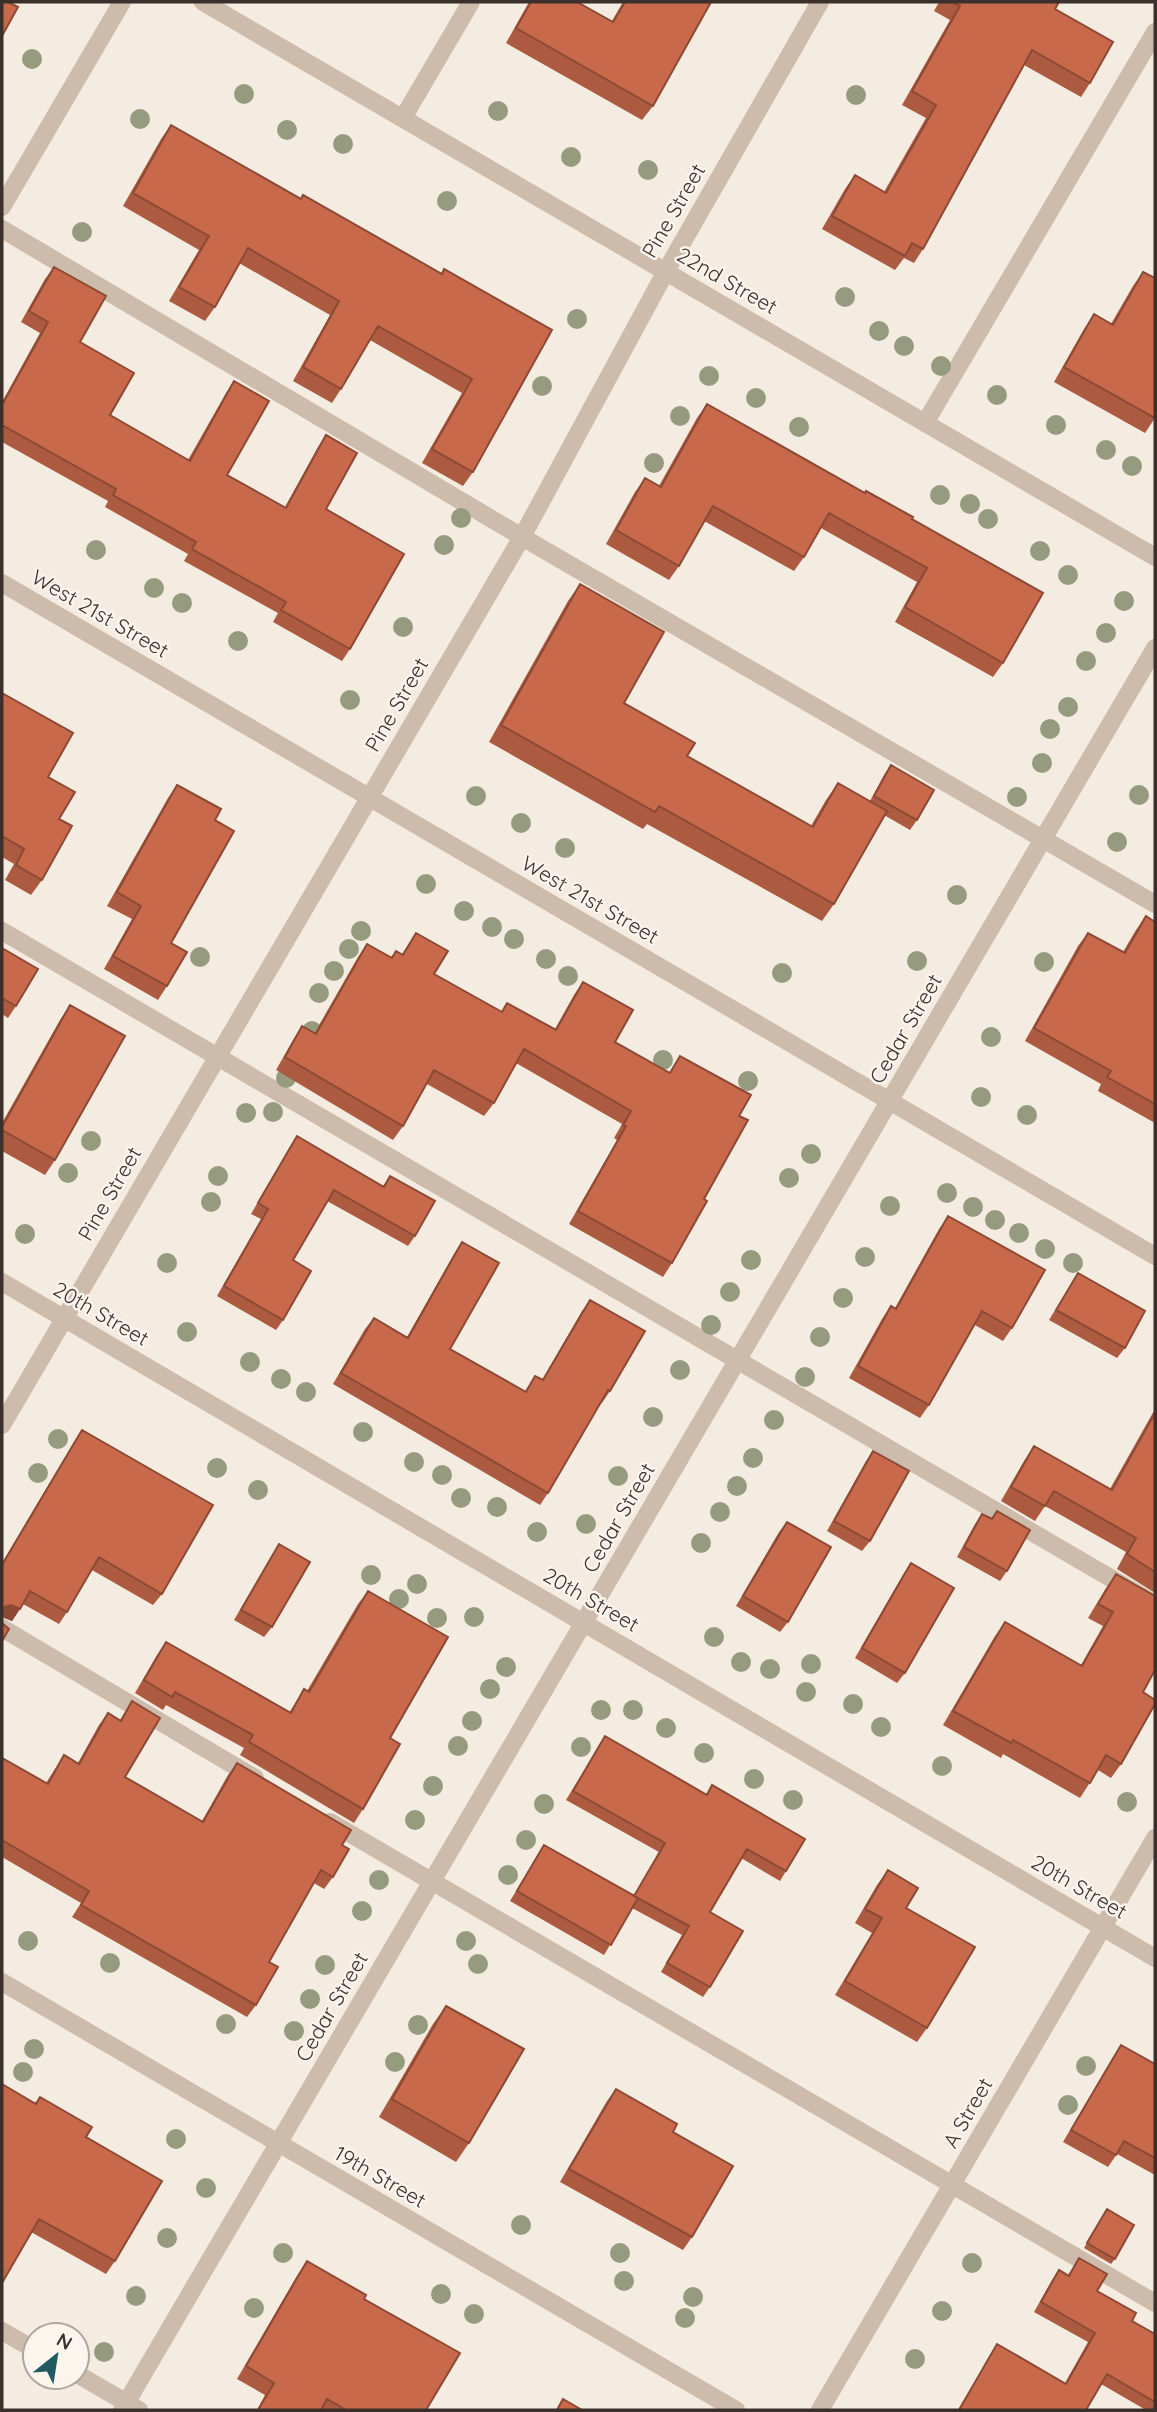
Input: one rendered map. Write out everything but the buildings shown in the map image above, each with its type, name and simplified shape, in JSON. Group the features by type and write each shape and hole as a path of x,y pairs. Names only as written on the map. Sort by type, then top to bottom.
{"street":[{"path":"2,207 121,2"},
{"name":"22nd Street","path":"203,2 1155,557"},
{"path":"403,118 471,2"},
{"name":"Pine Street","path":"2,1425 522,537 666,271 820,2"},
{"path":"925,423 1155,32"},
{"path":"2,229 522,537 1155,904"},
{"name":"West 21st Street","path":"2,583 1155,1256"},
{"name":"Cedar Street","path":"129,2408 278,2143 1155,648"},
{"path":"2,931 1155,1604"},
{"name":"20th Street","path":"2,1282 1155,1958"},
{"path":"2,1628 264,1783"},
{"path":"312,1811 1155,2303"},
{"name":"A Street","path":"820,2410 1155,1838"},
{"name":"19th Street","path":"2,1982 736,2410"},
{"path":"2,2330 21,2342"},
{"path":"91,2383 129,2408"}]}
